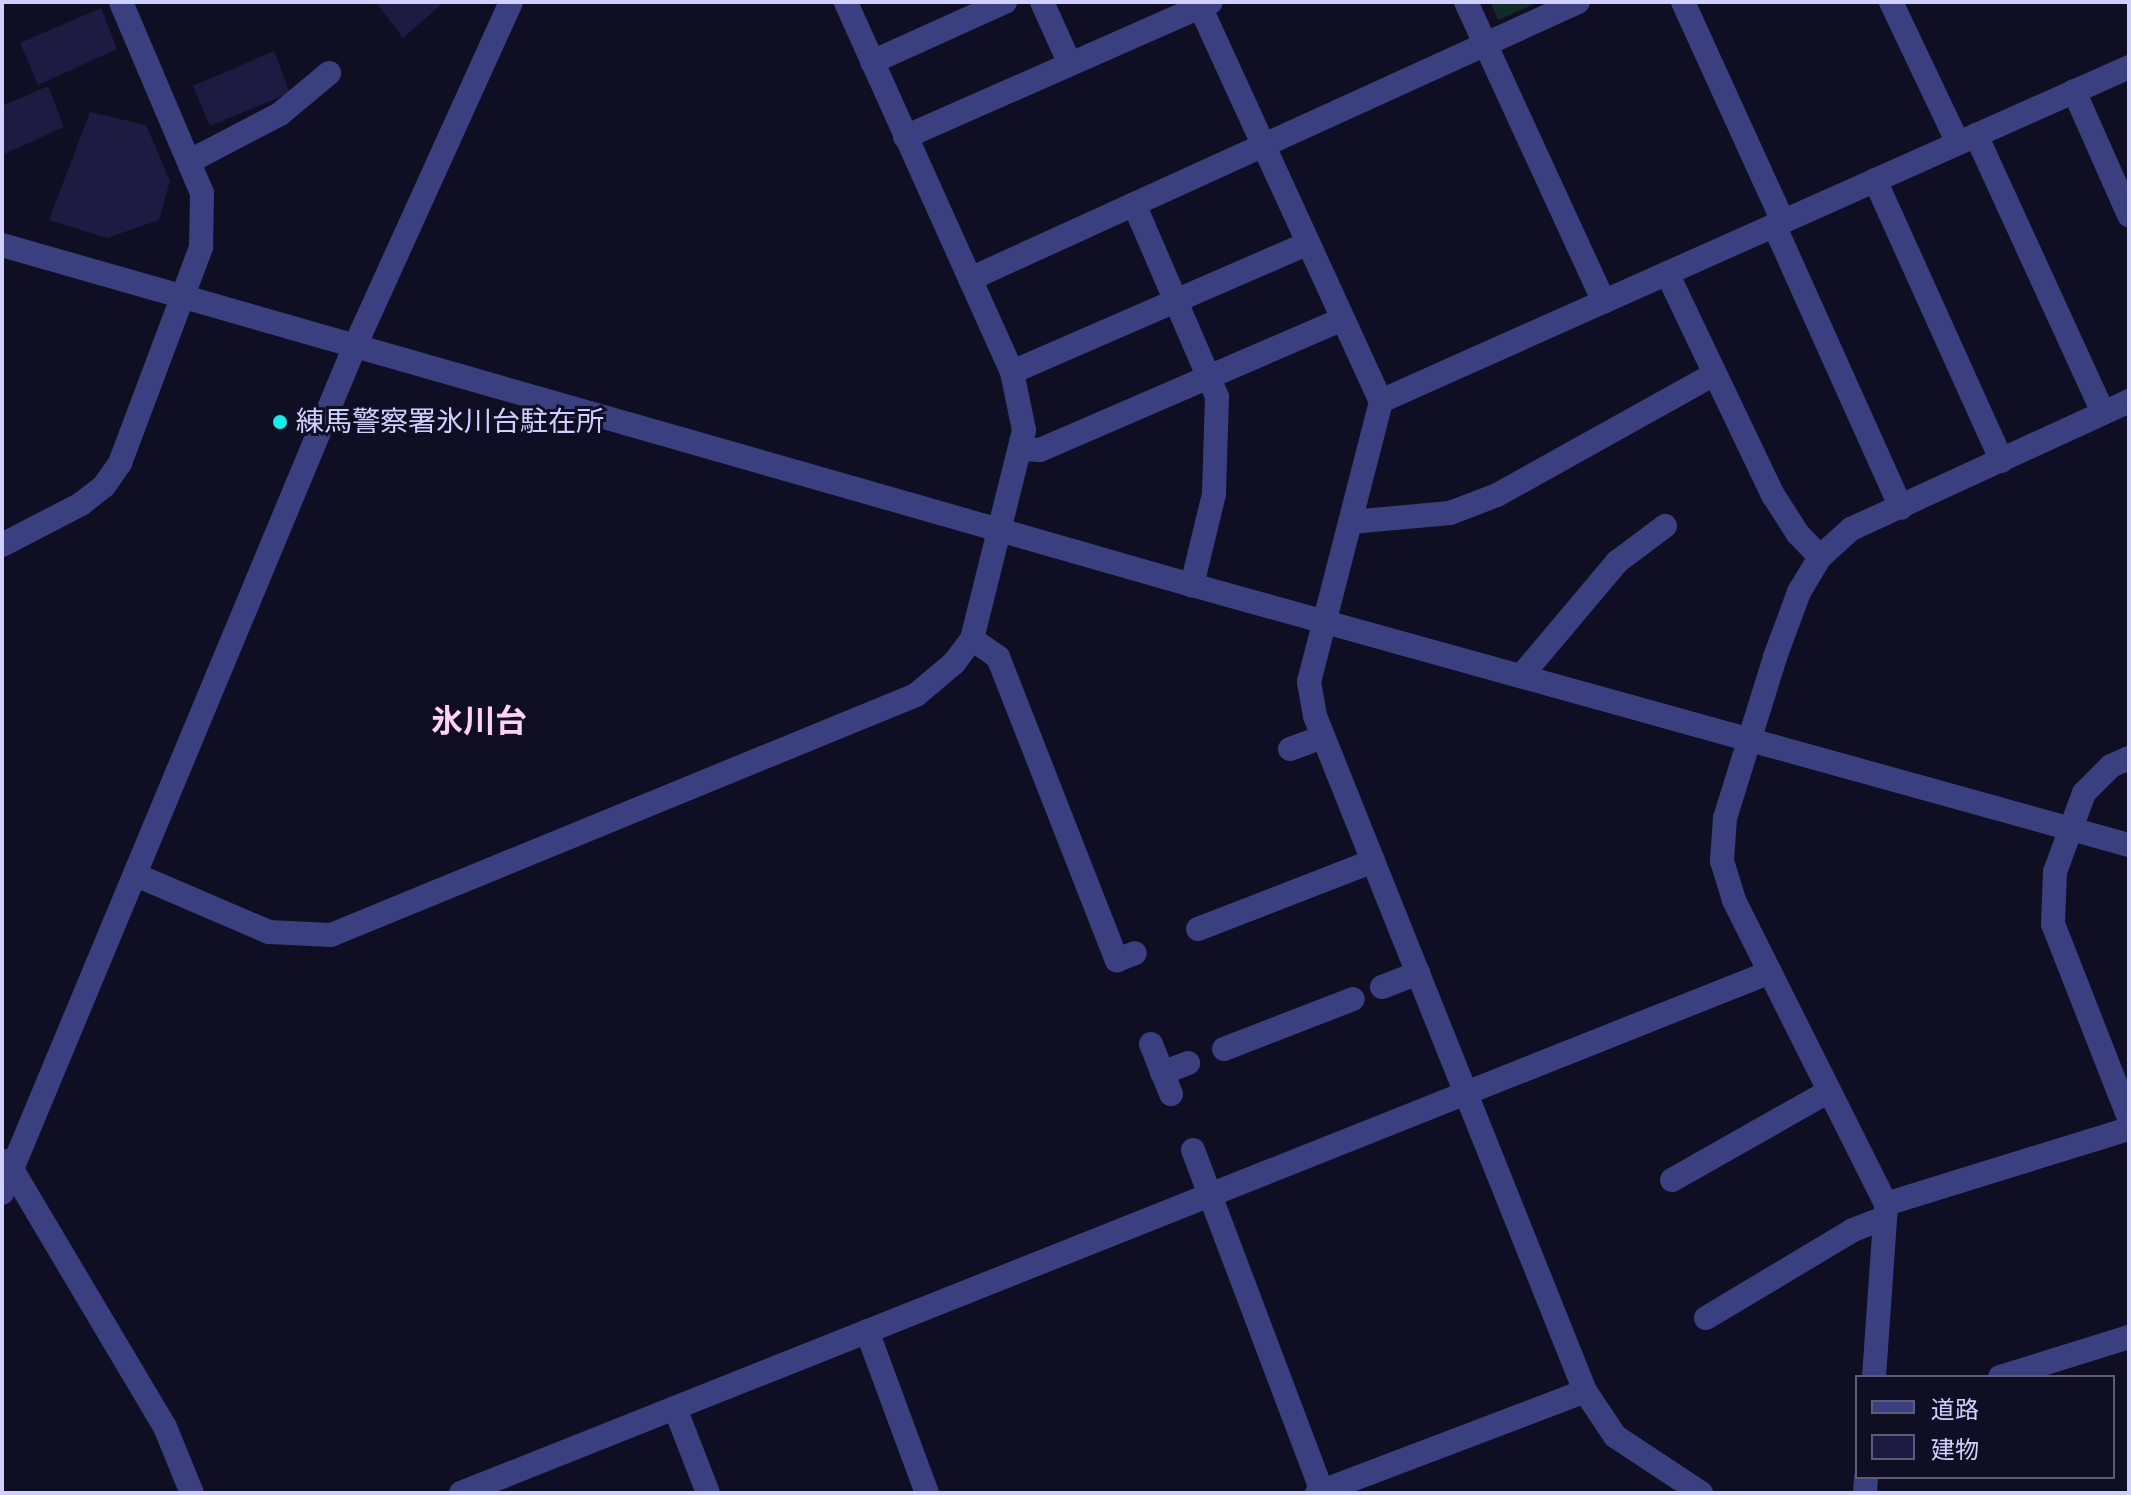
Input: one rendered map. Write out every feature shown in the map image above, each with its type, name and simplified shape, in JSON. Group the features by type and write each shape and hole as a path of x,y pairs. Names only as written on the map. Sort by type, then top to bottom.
{"street":[{"path":"2,545 81,504 104,486 120,463 201,247 205,215 190,161 121,2"},
{"path":"2,1193 7,1160 136,875 355,346 511,2"},
{"path":"136,875 269,932 331,935 916,695 954,663 972,639 1022,449 1024,430 1012,372 846,2"},
{"path":"872,62 1005,2"},
{"path":"1042,2 1070,64"},
{"path":"1466,2 1604,302"},
{"path":"970,279 1578,2"},
{"path":"1683,2 1901,508"},
{"path":"1891,2 1967,139 2103,412"},
{"path":"905,137 1203,4 1263,145 1381,401 1309,682 1323,737 1585,1391 1624,1444 1701,1493"},
{"path":"1381,401 2129,67"},
{"path":"190,161 280,114 329,73"},
{"path":"2074,91 2129,215"},
{"path":"1875,180 2002,461"},
{"path":"1134,204 1217,397 1214,494 1192,585"},
{"path":"1012,372 1308,243"},
{"path":"2,245 1192,585 1326,619 2129,845"},
{"path":"1667,273 1773,495 1798,534 1820,557"},
{"path":"1022,449 1040,450 1343,319"},
{"path":"1351,522 1450,513 1497,495 1714,374"},
{"path":"1874,1375 1885,1211 1770,972 1722,861 1725,818 1799,592 1820,557 1851,529 2129,401"},
{"path":"1522,675 1617,562 1665,526"},
{"path":"972,639 998,657 1033,776 1076,831 1087,915 1117,960 1135,953"},
{"path":"1290,749 1323,737"},
{"path":"2129,758 2111,766 2084,793 2055,872 2053,924 2129,1118"},
{"path":"1198,929 1373,861"},
{"path":"461,1493 497,1486 675,1408 1770,972"},
{"path":"1382,987 1418,973"},
{"path":"1224,1049 1353,999"},
{"path":"1147,1047 1167,1084 1188,1063"},
{"path":"1672,1180 1829,1091"},
{"path":"1706,1318 1885,1211 2129,1129"},
{"path":"1193,1150 1320,1492 1585,1391"},
{"path":"7,1160 165,1427 192,1493"},
{"path":"867,1331 927,1493"},
{"path":"2006,1375 2129,1337"},
{"path":"675,1408 708,1493"}],"green space":[{"path":"1490,2 1539,2 1498,20"}],"building":[{"path":"376,2 444,2 403,38"},
{"path":"101,8 117,49 38,85 20,43"},
{"path":"274,51 290,93 210,126 193,86"},
{"path":"48,86 64,127 2,155 2,106"},
{"path":"90,112 146,125 170,181 159,220 107,238 49,220"}],"place":[{"name":"練馬警察署氷川台駐在所","path":"280,422"}],"district":[{"name":"氷川台","path":"479,721"}]}
